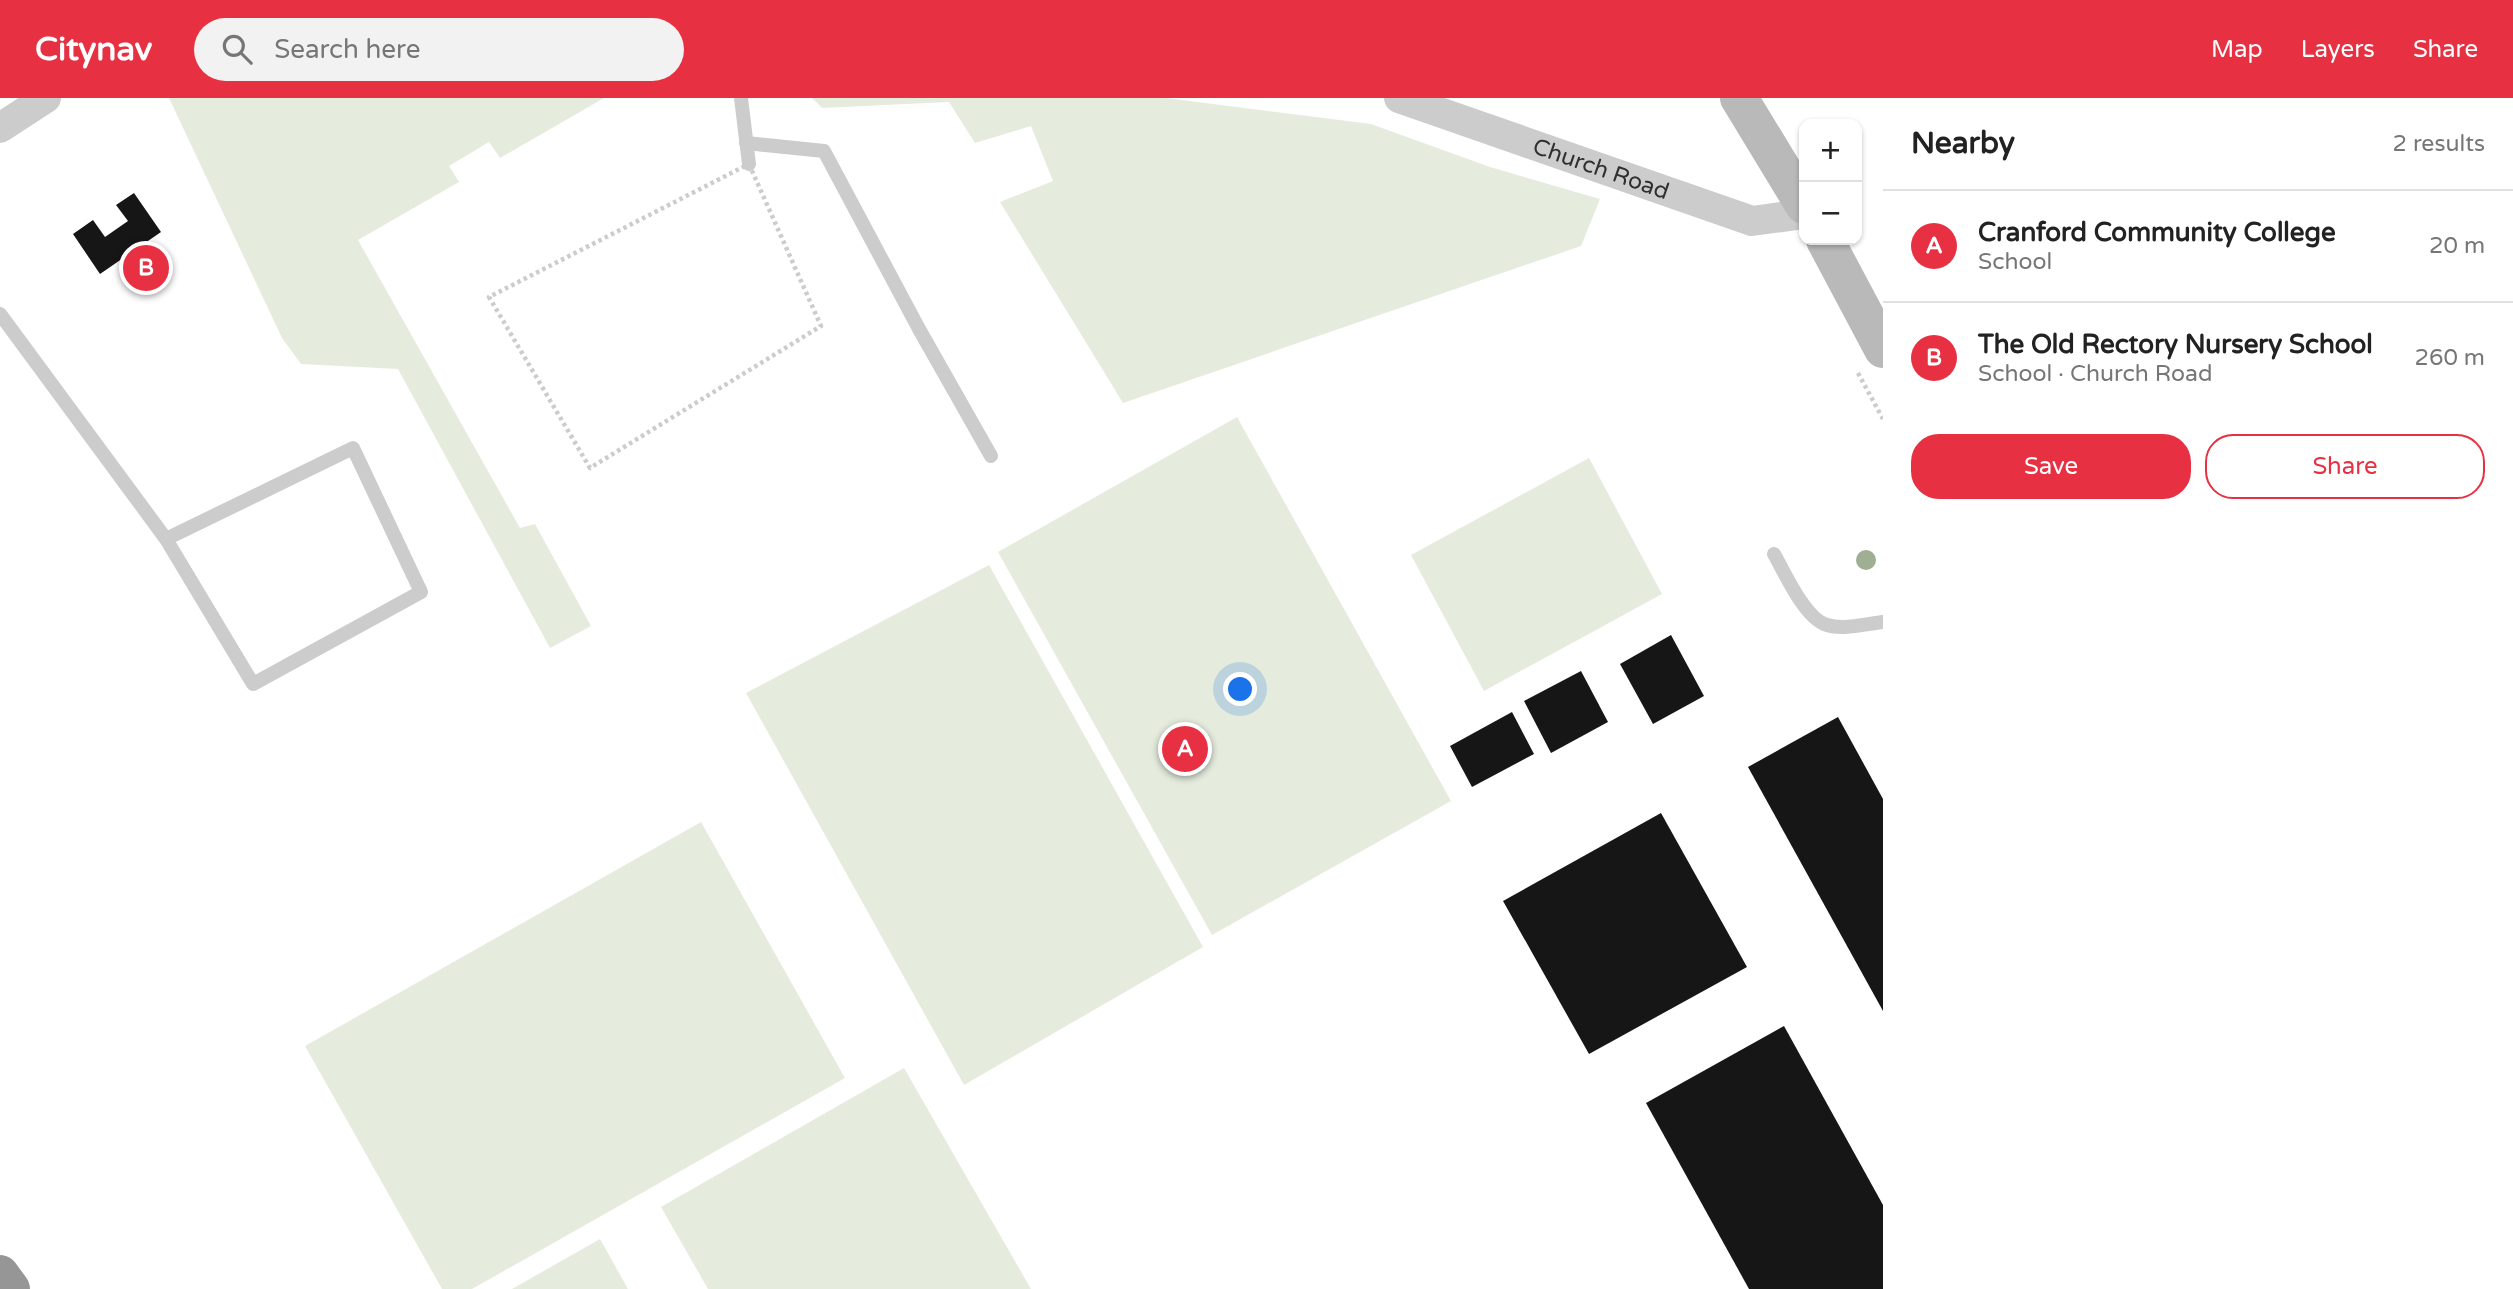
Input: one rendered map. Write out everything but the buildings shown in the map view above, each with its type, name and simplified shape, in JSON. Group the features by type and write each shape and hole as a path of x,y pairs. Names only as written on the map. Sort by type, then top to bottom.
{"highway":[{"path":"0,1274 11,1289"}],"street":[{"path":"0,128 46,98"},
{"name":"Church Road","path":"1399,98 1752,220 1799,215"},
{"path":"1739,98 1799,197"},
{"path":"1828,245 1883,349"}],"lane":[{"path":"741,98 749,164"},
{"path":"746,143 824,151 919,329 991,456"},
{"path":"0,314 166,539 253,684 421,592 353,447 166,539"},
{"path":"1774,554 1805,607 1827,626 1883,622"}],"path":[{"path":"749,164 821,327 590,468 489,297 749,164"}],"green space":[{"path":"169,98 604,98 500,158 489,142 449,166 459,182 358,240 520,528 535,524 591,626 550,648 398,369 301,364 282,338"},
{"path":"812,98 1166,98 1371,124 1490,167 1600,199 1581,246 1123,403 1000,202 1053,181 1031,126 975,143 949,102 822,108"},
{"path":"1237,417 1451,801 1212,935 998,552"},
{"path":"1589,458 1662,594 1484,691 1411,555"},
{"path":"989,565 1203,947 964,1085 746,693"},
{"path":"701,822 845,1078 472,1289 442,1289 305,1046"},
{"path":"904,1068 1031,1289 708,1289 661,1207"},
{"path":"600,1239 628,1289 512,1289"}],"place":[{"name":"The Old Rectory Nursery School","path":"146,268"},
{"name":"Cranford Community College","path":"1185,749"}]}
